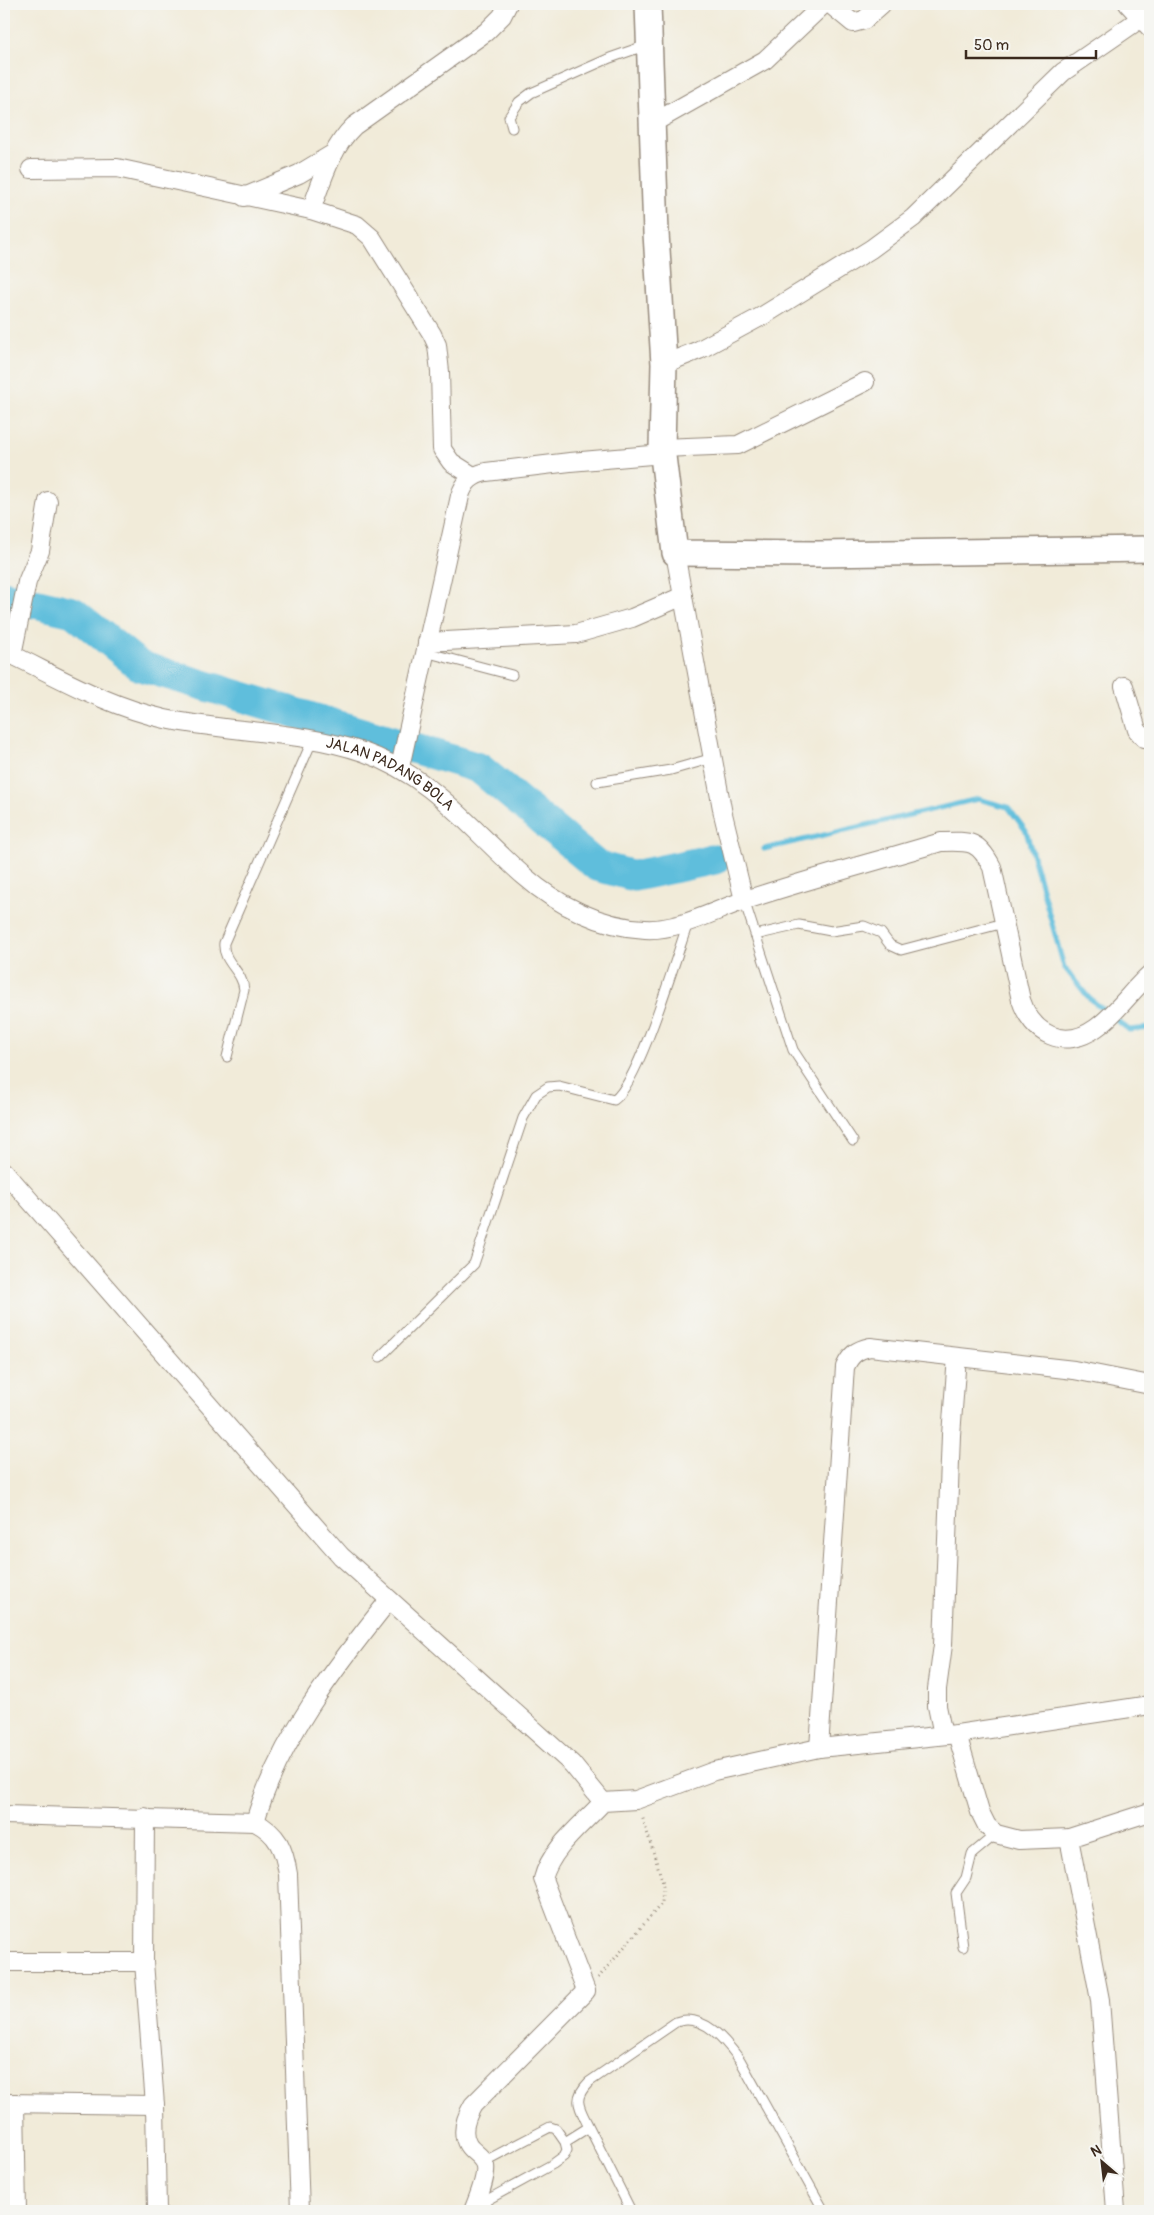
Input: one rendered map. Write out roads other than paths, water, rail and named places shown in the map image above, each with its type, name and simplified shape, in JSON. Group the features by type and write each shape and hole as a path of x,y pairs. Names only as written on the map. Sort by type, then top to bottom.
{"street":[{"path":"311,210 334,152 344,135 486,32 502,16 508,4"},
{"path":"648,4 664,364 663,451 675,553 723,814 744,900"},
{"path":"652,123 765,60 824,4"},
{"path":"830,4 853,22 864,20 882,4"},
{"path":"664,364 699,350 764,315 892,234 913,218 1063,72 1145,23 1128,4"},
{"path":"244,197 284,181 334,152"},
{"path":"31,168 117,168 311,210 357,225 372,238 432,334 438,355 442,448 450,462 473,476"},
{"path":"400,767 460,496 464,485 473,476 486,472 663,451 738,445 865,382"},
{"path":"8,653 19,618 27,582 39,557 48,501"},
{"path":"675,553 818,554 1150,549"},
{"path":"426,647 576,634 632,618 683,596"},
{"name":"JALAN PADANG BOLA","path":"8,653 93,696 126,708 165,719 312,741 360,752 400,767 424,783 543,892 578,911 616,926 647,929 666,927 744,900 941,842 968,841 984,850 992,868 1021,1000 1032,1023 1051,1036 1067,1038 1082,1036 1096,1028 1150,974"},
{"path":"1124,686 1137,730 1144,738 1150,736"},
{"path":"4,1172 341,1556 572,1764 603,1802"},
{"path":"819,1748 845,1367 850,1357 858,1350 870,1346 1074,1370 1150,1385"},
{"path":"957,1357 951,1435 943,1646 937,1689 937,1706 980,1812 987,1826 996,1834 1020,1840 1069,1838 1150,1812"},
{"path":"255,1822 270,1776 302,1721 344,1657 389,1600"},
{"path":"474,2209 486,2166 468,2145 464,2131 465,2119 473,2105 586,1991 543,1879 546,1867 553,1855 603,1802 636,1800 714,1771 819,1748 950,1735 1150,1704"},
{"path":"4,1815 145,1817 255,1822 268,1829 278,1840 284,1854 288,1874 300,2211"},
{"path":"145,1817 144,1962 155,2105 157,2211"},
{"path":"1069,1838 1100,2000 1116,2211"},
{"path":"4,1962 144,1962"},
{"path":"16,2211 9,2103 155,2105"}],"lane":[{"path":"512,128 510,117 519,102 531,93 610,58 650,44"},
{"path":"426,647 512,675"},
{"path":"227,1057 244,990 244,981 224,955 224,943 312,741"},
{"path":"597,782 671,770 713,758"},
{"path":"744,900 793,1050 853,1141"},
{"path":"380,1357 474,1264 523,1118 536,1095 548,1087 559,1086 614,1100 625,1090 643,1050 689,920"},
{"path":"756,935 799,925 831,931 864,926 881,933 890,945 901,950 1004,923"},
{"path":"963,1947 956,1893 966,1878 972,1854 996,1834"},
{"path":"631,2211 589,2127 578,2101 580,2091 589,2082 682,2019 701,2023 725,2039 740,2060 824,2211"},
{"path":"474,2209 553,2164 564,2156 567,2150 565,2142 556,2129 550,2127 483,2162"},
{"path":"565,2142 589,2127"}],"waterway":[{"path":"4,596 73,612 140,666 479,768 597,866 634,876 715,859"},
{"path":"764,849 978,799 1008,807 1026,831 1064,967 1089,998 1129,1030 1150,1028"}]}
